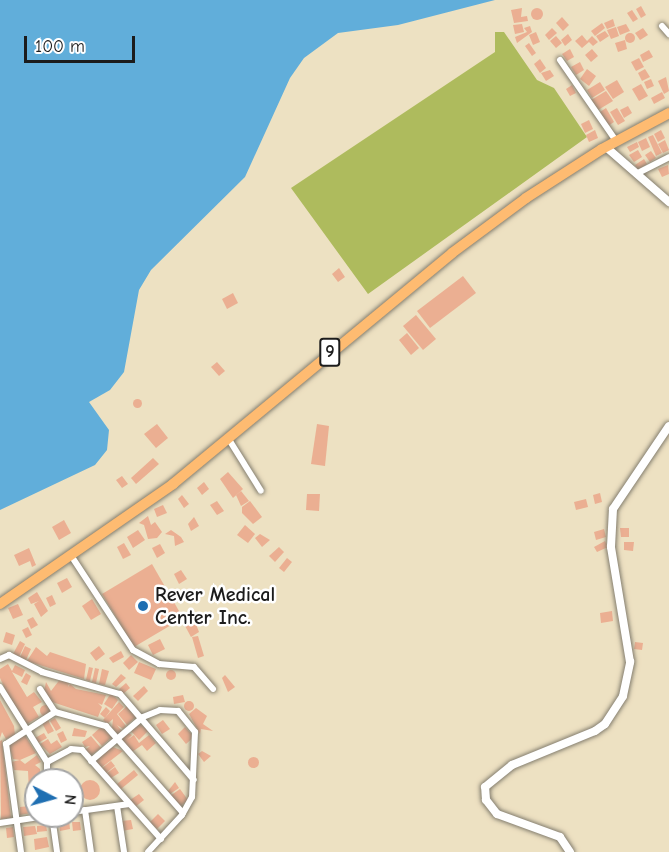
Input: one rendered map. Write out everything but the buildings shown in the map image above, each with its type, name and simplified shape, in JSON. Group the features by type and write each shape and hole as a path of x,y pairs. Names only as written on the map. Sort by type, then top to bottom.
{"highway":[{"name":"9","path":"0,604 72,557 165,490 452,253 606,147 669,112"}],"street":[{"path":"662,26 669,34"},
{"path":"560,60 616,141"},
{"path":"606,147 669,202"},
{"path":"636,174 669,157"},
{"path":"570,852 560,837 497,814 486,800 485,787 512,765 590,735 605,724 623,696 630,662 611,547 613,509 669,426"},
{"path":"228,438 261,491"},
{"path":"72,557 133,650 159,664 194,667 213,689"},
{"path":"0,660 9,655 42,672 115,692 143,717 194,780"},
{"path":"0,687 47,762 47,768"},
{"path":"40,689 55,712 98,722 117,739 183,813"},
{"path":"91,761 143,717 160,710 178,711 195,732 192,797 183,813 148,852"},
{"path":"21,852 6,744 55,712"},
{"path":"47,762 77,748 160,838"},
{"path":"91,852 85,810 129,804"},
{"path":"117,806 123,852"},
{"path":"0,823 24,820"},
{"path":"54,828 57,852"}],"green space":[{"path":"495,32 504,32 537,80 554,88 587,137 368,294 291,188 495,52"}],"water":[{"path":"0,0 495,0 398,25 338,33 304,58 290,78 245,177 151,270 139,290 124,372 110,390 89,402 109,430 107,450 95,465 0,510"}],"place":[{"name":"Rever Medical Center Inc.","path":"143,606"}]}
